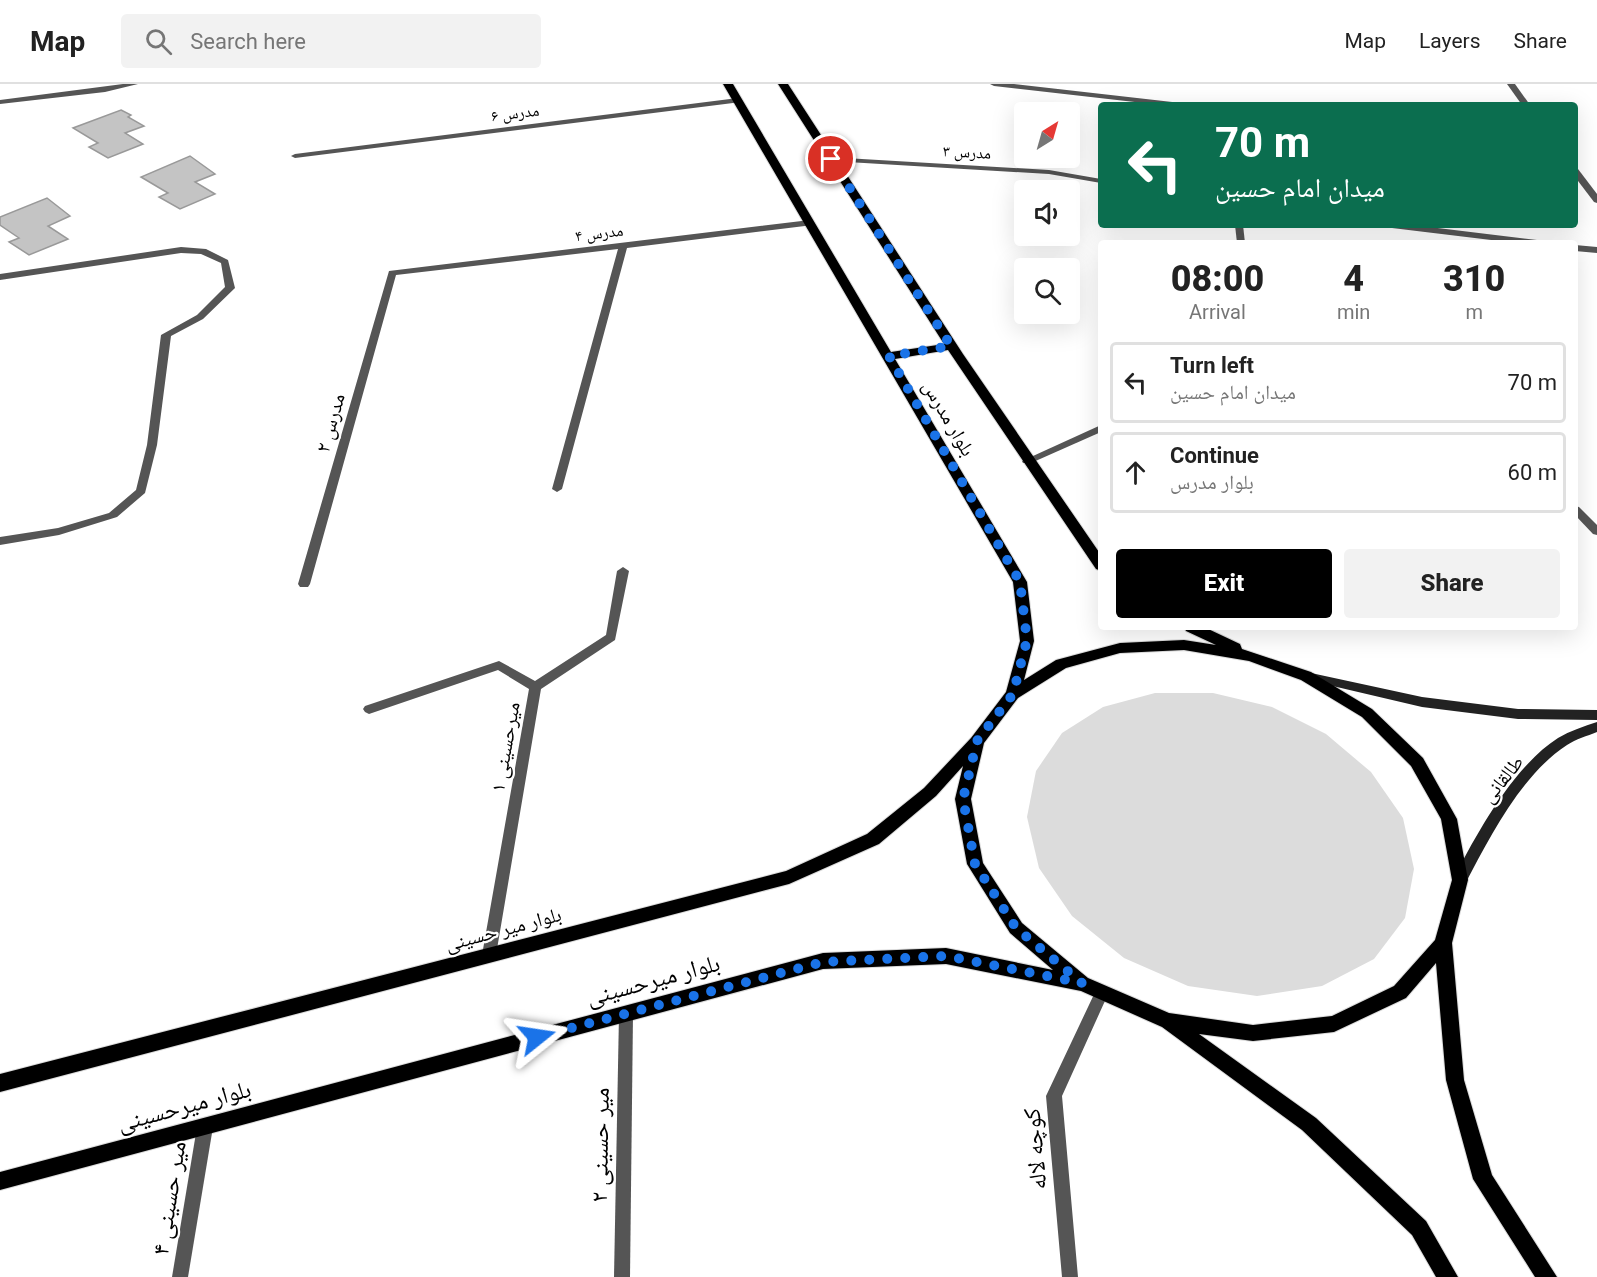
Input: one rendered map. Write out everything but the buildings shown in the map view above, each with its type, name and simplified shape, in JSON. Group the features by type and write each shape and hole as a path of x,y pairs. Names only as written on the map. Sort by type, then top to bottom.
{"main road":[{"name":"بلوار مدرس","path":"728,84 1020,582 1027,640 1013,694"},
{"name":"بلوار مدرس","path":"783,84 951,346 1027,461 1098,562"},
{"path":"889,356 951,346"},
{"path":"1197,630 1251,656 1306,676 1422,702 1518,714 1597,715"},
{"path":"1013,694 1061,664 1120,648 1184,645 1251,656"},
{"path":"1306,676 1367,713 1417,762 1449,819 1460,880 1443,942 1455,1080 1483,1179 1547,1277"},
{"name":"بلوار میر حسینی","path":"0,1083 789,877 873,839 930,792 977,741 1013,694"},
{"name":"طالقانی","path":"1460,880 1489,827 1522,780 1561,742 1597,727"},
{"path":"977,741 963,799 975,864 1016,928 1082,983 1167,1021 1309,1124 1419,1228 1448,1277"},
{"path":"1167,1021 1253,1033 1334,1023 1400,992 1443,942"},
{"name":"بلوار میرحسینی","path":"0,1181 823,962 946,956 1082,983"}],"street":[{"path":"0,102 105,90 134,84"},
{"path":"994,84 1153,102"},
{"path":"1511,84 1524,102"},
{"name":"مدرس ۶","path":"295,156 738,100"},
{"name":"مدرس ۳","path":"831,159 1049,172 1098,180"},
{"path":"1578,175 1597,200"},
{"name":"مدرس ۴","path":"392,273 810,223"},
{"path":"1416,228 1514,240"},
{"path":"557,489 623,245"},
{"path":"1578,248 1597,250"},
{"path":"0,277 181,250 203,251 225,262 230,288 200,317 166,335 152,445 141,491 113,515 59,531 0,542"},
{"name":"مدرس ۲","path":"304,584 392,273"},
{"path":"1027,461 1098,429"},
{"path":"1578,512 1597,531"},
{"path":"535,687 611,638 623,571"},
{"name":"میرحسینی ۱","path":"369,709 499,665 535,687 489,955"},
{"name":"کوچه لاله","path":"1070,1277 1054,1096 1102,992"},
{"name":"میر حسینی ۲","path":"622,1277 626,1014"},
{"name":"میر حسینی ۴","path":"180,1277 205,1127"}],"shaded area":[{"path":"1155,693 1213,693 1272,707 1326,734 1371,772 1403,818 1414,869 1405,918 1374,959 1322,986 1257,996 1188,986 1124,958 1072,916 1039,868 1027,817 1036,771 1062,733 1103,707"}],"route":[{"path":"537,1037 823,962 946,956 1082,983 1016,928 975,864 963,799 977,741 1013,694 1027,640 1020,582 889,356 951,346 831,159"}]}
